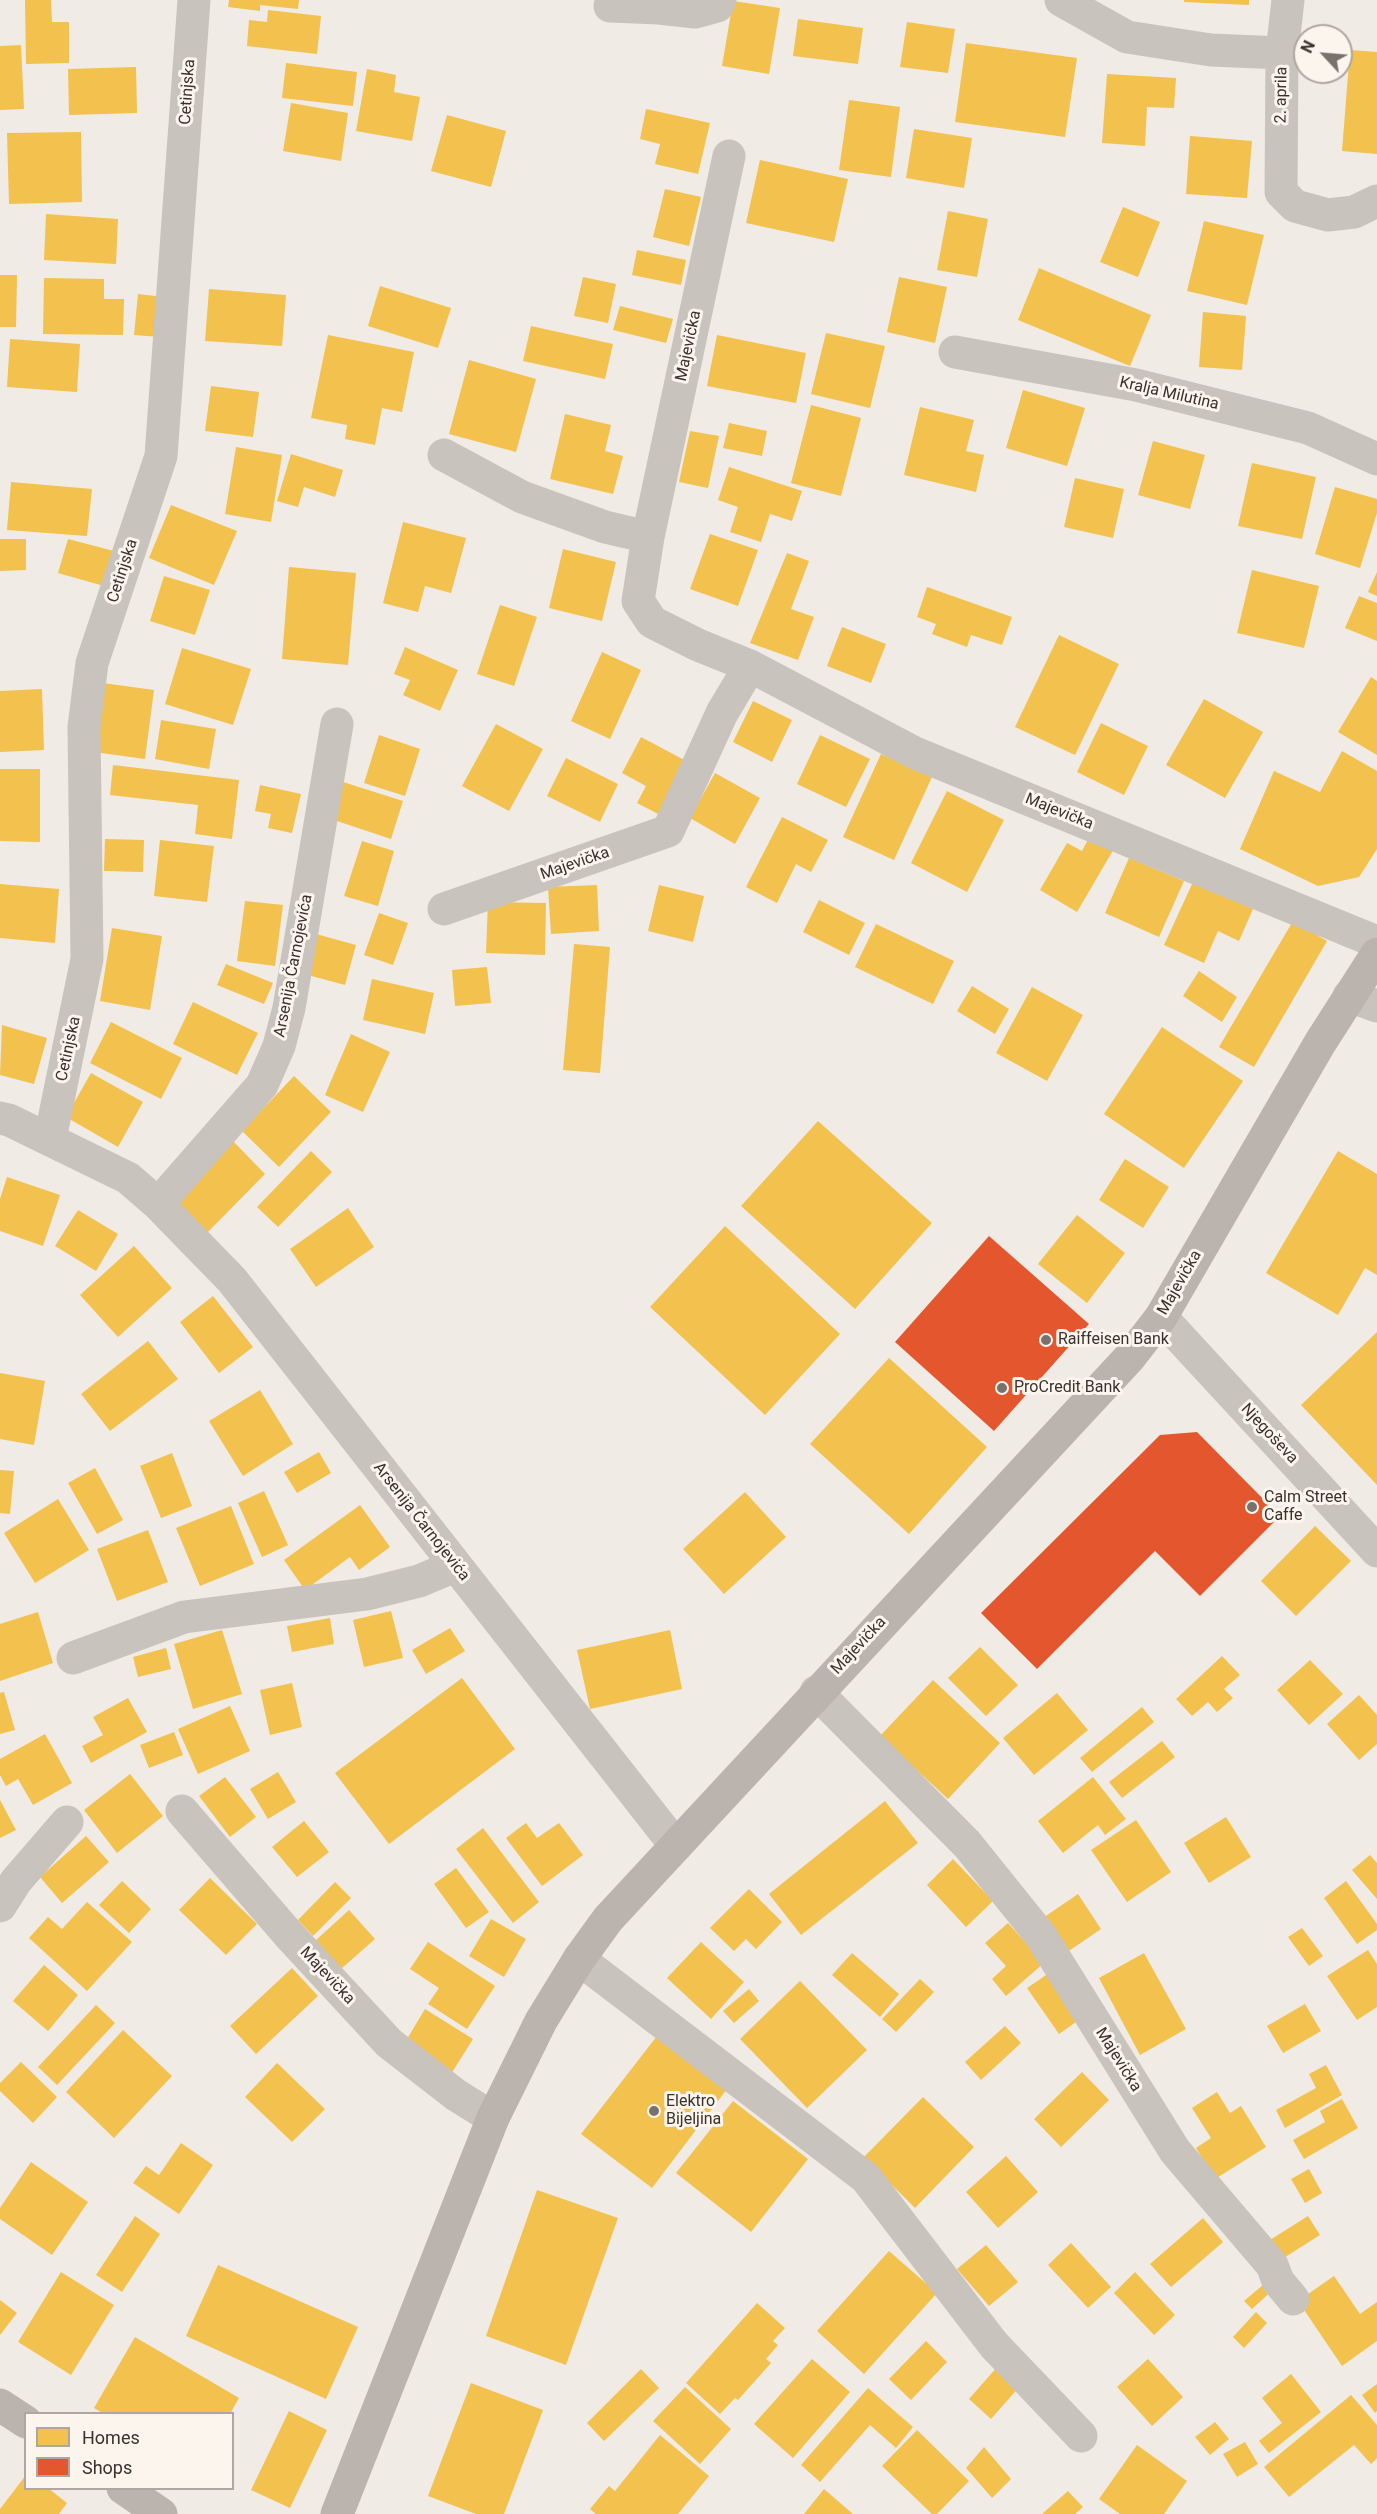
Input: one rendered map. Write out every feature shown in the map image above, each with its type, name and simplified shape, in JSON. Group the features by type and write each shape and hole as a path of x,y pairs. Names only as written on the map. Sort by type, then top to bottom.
{"street":[{"name":"Cetinjska","path":"50,1139 87,959 84,727 92,663 161,456 194,0"},
{"path":"610,6 695,12 717,6 720,0"},
{"name":"2. aprila","path":"1061,0 1127,37 1211,50 1282,53 1281,192 1295,206 1328,215 1354,212 1377,201"},
{"path":"1282,53 1288,0"},
{"name":"Majevička","path":"729,156 648,537 639,602 651,622 698,645 750,666 915,753 1377,942"},
{"name":"Kralja Milutina","path":"955,352 1136,385 1308,428 1377,459"},
{"path":"444,456 522,497 605,527 648,537"},
{"name":"Majevička","path":"444,909 668,831 722,713 750,666"},
{"name":"Arsenija Čarnojevića","path":"158,1204 262,1085 279,1046 289,1008 337,724"},
{"name":"Majevička","path":"337,2514 493,2118 541,2021 579,1959 608,1919 816,1692 1122,1365 1161,1317 1363,1001 1377,954"},
{"name":"Arsenija Čarnojevića","path":"0,1118 50,1139 128,1178 158,1204 232,1280 676,1846"},
{"name":"Njegoševa","path":"1161,1317 1377,1551"},
{"path":"73,1658 184,1617 367,1594 419,1581 455,1566"},
{"name":"Majevička","path":"816,1692 967,1844 1041,1936 1175,2151 1272,2265 1278,2281 1293,2300"},
{"name":"Majevička","path":"182,1811 289,1935 389,2043 456,2095 493,2118"},
{"path":"0,1906 16,1881 67,1822"},
{"path":"579,1959 866,2178 994,2346 1081,2436"},
{"path":"0,2405 24,2421"},
{"path":"126,2490 161,2514"}],"building: Homes":[{"path":"25,0 51,0 52,22 69,22 69,63 26,64"},
{"path":"229,0 299,0 298,9 260,5 260,11 228,7"},
{"path":"1184,0 1249,0 1249,5 1184,2"},
{"path":"733,1 780,8 769,74 722,66"},
{"path":"268,10 321,16 317,54 247,46 249,20 267,22"},
{"path":"798,19 863,28 858,64 793,56"},
{"path":"907,22 955,29 948,73 900,67"},
{"path":"966,43 1077,58 1065,137 955,122"},
{"path":"21,45 24,109 0,110 0,46"},
{"path":"1353,50 1377,52 1377,154 1342,151 1347,84 1353,84"},
{"path":"286,63 357,72 353,106 282,98"},
{"path":"136,67 137,113 69,115 68,69"},
{"path":"367,69 396,75 394,92 420,97 412,141 356,131"},
{"path":"1107,74 1176,78 1174,108 1147,107 1145,146 1102,143"},
{"path":"849,100 900,107 891,177 839,170"},
{"path":"291,103 348,113 341,161 283,151"},
{"path":"646,109 710,123 698,174 655,164 660,144 640,139"},
{"path":"447,115 506,131 491,187 431,171"},
{"path":"914,129 972,138 964,188 906,178"},
{"path":"81,132 82,202 9,204 7,133"},
{"path":"1190,136 1252,141 1247,198 1186,194"},
{"path":"760,160 848,179 834,242 746,223"},
{"path":"665,189 701,197 689,246 653,237"},
{"path":"1123,207 1160,222 1138,277 1100,262"},
{"path":"948,211 988,219 977,277 937,270"},
{"path":"46,214 118,219 116,264 44,260"},
{"path":"1204,221 1264,235 1247,305 1187,291"},
{"path":"637,250 686,260 681,285 632,275"},
{"path":"1039,268 1151,315 1130,366 1018,320"},
{"path":"0,275 17,275 16,327 0,327"},
{"path":"583,277 616,284 608,323 574,316"},
{"path":"899,277 947,287 935,343 887,332"},
{"path":"44,278 104,279 104,299 124,299 123,335 43,334"},
{"path":"380,286 451,308 438,348 368,326"},
{"path":"209,289 286,295 282,346 205,341"},
{"path":"138,294 164,297 160,337 134,335"},
{"path":"620,306 673,319 666,343 613,330"},
{"path":"1203,312 1246,316 1242,370 1199,367"},
{"path":"531,326 613,344 605,379 523,361"},
{"path":"826,333 885,346 870,408 811,394"},
{"path":"328,335 414,352 402,412 382,408 375,445 345,439 347,425 311,418"},
{"path":"717,335 806,353 796,403 707,386"},
{"path":"10,339 80,344 77,392 7,387"},
{"path":"469,360 536,379 516,452 449,434"},
{"path":"211,386 259,392 253,437 205,431"},
{"path":"1023,390 1085,408 1067,466 1006,448"},
{"path":"811,405 861,418 841,496 791,483"},
{"path":"920,407 974,420 966,451 984,455 976,492 904,475"},
{"path":"565,414 611,425 605,451 623,456 613,494 550,479"},
{"path":"729,423 767,431 762,456 723,448"},
{"path":"690,431 719,436 708,488 679,482"},
{"path":"1153,441 1205,455 1190,509 1138,495"},
{"path":"236,447 282,455 271,522 225,514"},
{"path":"291,454 343,470 335,497 304,487 298,507 277,501"},
{"path":"1252,463 1316,477 1302,539 1238,526"},
{"path":"729,467 802,491 792,521 770,514 761,542 730,532 738,507 718,500"},
{"path":"1075,478 1124,489 1113,538 1064,527"},
{"path":"11,482 92,489 87,536 7,530"},
{"path":"1335,487 1377,499 1377,513 1360,568 1315,554"},
{"path":"171,505 237,531 214,585 149,558"},
{"path":"403,522 466,538 451,593 425,586 418,612 383,603"},
{"path":"710,534 758,550 738,606 690,589"},
{"path":"0,539 26,539 26,570 0,571"},
{"path":"68,539 114,551 104,586 58,573"},
{"path":"563,549 616,562 602,621 549,608"},
{"path":"787,553 809,561 791,609 814,617 798,660 750,643"},
{"path":"289,567 356,573 348,665 282,659"},
{"path":"1252,570 1319,586 1304,648 1237,633"},
{"path":"1377,572 1377,596 1368,592"},
{"path":"164,576 210,590 195,635 150,621"},
{"path":"927,587 1012,617 1002,645 971,635 967,647 932,634 936,624 917,617"},
{"path":"1359,596 1377,603 1377,641 1345,628"},
{"path":"500,605 537,617 514,686 477,674"},
{"path":"842,627 886,644 871,683 827,666"},
{"path":"1059,635 1119,664 1075,755 1015,727"},
{"path":"405,647 458,670 440,711 403,695 410,680 394,674"},
{"path":"182,648 251,669 233,725 165,704"},
{"path":"602,652 641,670 610,739 571,721"},
{"path":"1371,677 1377,681 1377,755 1338,732"},
{"path":"103,683 154,690 145,759 94,752"},
{"path":"42,689 44,750 0,752 0,691"},
{"path":"1204,699 1263,732 1225,798 1166,765"},
{"path":"753,701 792,720 772,762 733,742"},
{"path":"161,720 216,729 209,769 155,759"},
{"path":"1101,723 1148,746 1124,795 1077,772"},
{"path":"496,724 543,749 509,811 462,786"},
{"path":"379,735 420,749 405,796 364,783"},
{"path":"820,735 870,759 846,807 797,784"},
{"path":"641,737 690,763 662,816 637,803 646,786 622,773"},
{"path":"1342,751 1377,771 1377,849 1359,877 1318,886 1240,849 1274,771 1320,792"},
{"path":"881,754 932,777 894,860 843,837"},
{"path":"566,758 618,784 600,822 547,796"},
{"path":"113,765 239,780 232,839 195,834 198,805 110,795"},
{"path":"0,769 40,769 40,842 0,841"},
{"path":"715,773 760,798 735,844 690,818"},
{"path":"343,782 403,801 391,839 331,819"},
{"path":"260,785 301,794 292,833 268,828 271,814 255,811"},
{"path":"947,791 1004,820 967,892 911,863"},
{"path":"782,817 828,840 811,872 796,864 777,903 746,887"},
{"path":"1091,834 1115,847 1077,912 1040,890 1067,843 1082,851"},
{"path":"105,839 144,840 143,872 104,871"},
{"path":"160,840 214,846 207,902 154,896"},
{"path":"362,841 394,851 378,906 344,896"},
{"path":"1129,858 1184,881 1159,937 1105,913"},
{"path":"1193,882 1253,909 1239,941 1218,931 1204,963 1164,945"},
{"path":"0,884 59,889 55,943 0,938"},
{"path":"597,885 599,931 551,934 548,887"},
{"path":"659,885 704,896 693,942 648,931"},
{"path":"819,900 865,923 849,955 803,932"},
{"path":"245,901 283,905 275,966 237,961"},
{"path":"488,902 546,903 545,955 486,953"},
{"path":"379,913 408,923 393,965 364,955"},
{"path":"1293,921 1327,941 1254,1067 1219,1047"},
{"path":"876,924 954,961 933,1004 855,967"},
{"path":"112,928 162,936 150,1010 100,1001"},
{"path":"316,934 356,945 345,985 304,974"},
{"path":"574,944 610,947 600,1073 563,1070"},
{"path":"226,964 273,983 264,1004 217,985"},
{"path":"487,967 491,1003 455,1006 452,970"},
{"path":"1199,971 1237,997 1222,1022 1183,996"},
{"path":"372,979 434,993 425,1034 363,1020"},
{"path":"972,986 1009,1009 995,1034 957,1011"},
{"path":"1032,987 1083,1015 1047,1081 996,1053"},
{"path":"193,1002 258,1033 237,1075 173,1044"},
{"path":"111,1022 182,1058 161,1099 90,1063"},
{"path":"2,1025 47,1038 34,1084 0,1075"},
{"path":"1162,1027 1243,1081 1184,1168 1104,1114"},
{"path":"351,1034 390,1052 363,1112 325,1095"},
{"path":"91,1073 143,1102 118,1147 66,1117"},
{"path":"294,1076 331,1112 279,1167 242,1131"},
{"path":"818,1121 932,1223 855,1309 741,1206"},
{"path":"232,1140 265,1174 207,1233 173,1200"},
{"path":"311,1151 332,1172 278,1227 257,1207"},
{"path":"1338,1151 1377,1174 1377,1275 1365,1268 1338,1315 1266,1273"},
{"path":"1125,1159 1169,1187 1143,1228 1099,1200"},
{"path":"7,1177 60,1195 43,1246 0,1231 0,1199"},
{"path":"348,1208 374,1247 316,1287 290,1249"},
{"path":"78,1210 118,1234 96,1271 55,1246"},
{"path":"1077,1215 1125,1253 1087,1303 1038,1264"},
{"path":"725,1226 840,1334 765,1415 650,1307"},
{"path":"134,1246 172,1288 118,1337 80,1295"},
{"path":"213,1296 253,1347 219,1373 180,1322"},
{"path":"1377,1332 1377,1485 1301,1405"},
{"path":"148,1341 178,1379 110,1431 81,1394"},
{"path":"889,1358 987,1447 909,1534 810,1444"},
{"path":"0,1373 45,1381 34,1445 0,1439"},
{"path":"260,1390 293,1444 243,1476 209,1421"},
{"path":"319,1452 331,1473 297,1493 284,1472"},
{"path":"172,1453 192,1506 161,1518 140,1466"},
{"path":"95,1468 123,1520 97,1534 68,1483"},
{"path":"0,1470 14,1471 10,1514 0,1513"},
{"path":"264,1491 288,1545 262,1557 238,1503"},
{"path":"745,1492 786,1537 724,1594 683,1549"},
{"path":"58,1499 89,1550 35,1583 4,1533"},
{"path":"360,1505 390,1547 359,1570 350,1557 305,1590 284,1560"},
{"path":"231,1506 254,1564 200,1586 176,1528"},
{"path":"1315,1526 1351,1561 1296,1616 1261,1581"},
{"path":"148,1530 168,1582 117,1601 97,1549"},
{"path":"391,1611 403,1658 364,1667 353,1620"},
{"path":"38,1612 53,1663 0,1681 0,1624"},
{"path":"330,1618 334,1644 292,1652 287,1626"},
{"path":"450,1628 465,1651 426,1674 412,1650"},
{"path":"222,1630 242,1694 193,1709 174,1644"},
{"path":"670,1630 682,1689 590,1709 577,1650"},
{"path":"980,1647 1018,1685 986,1716 948,1678"},
{"path":"166,1648 171,1669 138,1677 133,1657"},
{"path":"1222,1656 1240,1675 1224,1689 1233,1698 1217,1712 1208,1702 1192,1716 1176,1699"},
{"path":"1310,1660 1343,1694 1309,1725 1277,1690"},
{"path":"462,1678 515,1749 389,1844 335,1773"},
{"path":"933,1680 1000,1743 948,1799 880,1736"},
{"path":"292,1683 302,1727 270,1735 260,1690"},
{"path":"4,1692 15,1730 0,1734 0,1693"},
{"path":"1057,1693 1088,1730 1034,1775 1003,1738"},
{"path":"1359,1695 1377,1715 1377,1744 1359,1760 1327,1724"},
{"path":"128,1698 147,1732 91,1763 82,1746 103,1735 93,1717"},
{"path":"230,1706 250,1751 198,1774 178,1729"},
{"path":"1142,1707 1154,1722 1092,1772 1080,1758"},
{"path":"174,1732 183,1755 149,1768 140,1745"},
{"path":"45,1734 72,1783 33,1805 18,1779 6,1786 0,1775 0,1759"},
{"path":"1162,1741 1175,1757 1122,1798 1109,1782"},
{"path":"278,1772 296,1802 268,1819 250,1789"},
{"path":"130,1774 163,1816 117,1853 84,1810"},
{"path":"225,1777 256,1817 230,1837 199,1796"},
{"path":"1093,1777 1126,1819 1105,1835 1098,1825 1063,1853 1038,1821"},
{"path":"0,1800 16,1830 0,1838"},
{"path":"885,1801 918,1843 801,1935 769,1894"},
{"path":"1226,1817 1251,1857 1209,1883 1184,1843"},
{"path":"1136,1820 1171,1872 1127,1902 1091,1850"},
{"path":"304,1821 329,1852 297,1877 272,1847"},
{"path":"526,1823 537,1838 559,1823 583,1855 542,1886 506,1838"},
{"path":"483,1828 539,1902 513,1923 456,1849"},
{"path":"86,1836 109,1862 62,1903 40,1877"},
{"path":"1370,1855 1377,1863 1377,1899 1352,1870"},
{"path":"953,1859 993,1901 966,1927 927,1885"},
{"path":"456,1868 489,1912 466,1928 434,1884"},
{"path":"210,1878 257,1924 226,1955 179,1910"},
{"path":"122,1881 151,1909 129,1933 99,1905"},
{"path":"1346,1881 1377,1924 1377,1930 1357,1944 1324,1898"},
{"path":"335,1882 351,1898 313,1936 298,1920"},
{"path":"749,1889 782,1922 756,1949 746,1939 734,1951 710,1928"},
{"path":"1078,1894 1101,1929 1063,1955 1040,1920"},
{"path":"87,1902 132,1942 87,1991 29,1938 48,1917 62,1929"},
{"path":"349,1910 375,1939 341,1969 315,1941"},
{"path":"491,1919 526,1939 504,1977 469,1956"},
{"path":"1008,1923 1044,1963 1006,1996 992,1979 1006,1966 985,1943"},
{"path":"1302,1928 1323,1956 1309,1966 1288,1937"},
{"path":"428,1942 495,1986 467,2029 428,2004 439,1988 410,1969"},
{"path":"701,1942 744,1982 711,2019 667,1978"},
{"path":"1368,1950 1377,1964 1377,2007 1357,2020 1327,1976"},
{"path":"852,1953 899,1994 880,2017 832,1975"},
{"path":"1144,1953 1186,2029 1140,2055 1099,1978"},
{"path":"44,1965 78,1995 48,2031 13,2001"},
{"path":"292,1968 318,1996 256,2054 230,2026"},
{"path":"1052,1971 1083,2017 1059,2034 1027,1988"},
{"path":"920,1979 934,1992 896,2032 882,2019"},
{"path":"800,1981 867,2050 807,2108 740,2039"},
{"path":"749,1989 759,2001 734,2023 723,2011"},
{"path":"1305,2004 1321,2031 1283,2053 1267,2026"},
{"path":"96,2005 115,2023 57,2085 38,2067"},
{"path":"425,2009 473,2039 451,2074 404,2044"},
{"path":"1005,2026 1021,2043 981,2080 965,2062"},
{"path":"123,2030 172,2076 114,2138 66,2092"},
{"name":"Elektro Bijeljina","path":"657,2036 727,2089 652,2188 581,2134"},
{"path":"21,2062 57,2097 33,2123 0,2091 0,2083"},
{"path":"277,2063 325,2109 292,2142 245,2097"},
{"path":"1326,2065 1342,2095 1285,2128 1276,2110 1316,2088 1309,2074"},
{"path":"1082,2072 1109,2100 1061,2147 1034,2119"},
{"path":"1217,2092 1230,2113 1241,2106 1266,2147 1215,2179 1196,2148 1211,2138 1192,2108"},
{"path":"923,2097 974,2147 915,2208 864,2157"},
{"path":"1342,2099 1358,2128 1304,2159 1293,2140 1325,2122 1320,2111"},
{"path":"733,2101 808,2159 751,2232 676,2173"},
{"path":"181,2143 213,2165 179,2214 133,2183 146,2166 159,2175"},
{"path":"1006,2156 1038,2192 998,2228 966,2192"},
{"path":"31,2162 88,2202 52,2255 0,2219 0,2208"},
{"path":"1309,2169 1322,2193 1305,2203 1291,2179"},
{"path":"537,2190 618,2218 566,2365 486,2336"},
{"path":"135,2216 160,2234 122,2292 96,2275"},
{"path":"1308,2216 1320,2235 1282,2259 1270,2240"},
{"path":"1203,2218 1223,2242 1171,2287 1150,2264"},
{"path":"1071,2243 1111,2287 1088,2308 1048,2265"},
{"path":"986,2245 1018,2282 989,2306 957,2269"},
{"path":"889,2251 937,2293 864,2374 817,2331"},
{"path":"218,2265 358,2327 326,2399 186,2336"},
{"path":"61,2272 114,2305 71,2375 18,2342"},
{"path":"1135,2272 1175,2315 1154,2335 1114,2293"},
{"path":"1334,2276 1360,2314 1377,2302 1377,2341 1342,2366 1298,2301"},
{"path":"1270,2279 1276,2287 1252,2309 1244,2301"},
{"path":"0,2300 17,2313 0,2335"},
{"path":"757,2303 785,2328 773,2341 778,2345 766,2359 771,2363 738,2400 735,2398 720,2414 686,2383"},
{"path":"1256,2312 1267,2323 1244,2348 1233,2337"},
{"path":"135,2337 239,2398 231,2412 101,2412 94,2408"},
{"path":"926,2341 947,2362 911,2400 889,2379"},
{"path":"812,2359 850,2392 793,2458 754,2424"},
{"path":"1148,2359 1183,2397 1152,2426 1117,2387"},
{"path":"998,2366 1020,2386 991,2419 969,2399"},
{"path":"641,2369 659,2388 604,2441 587,2423"},
{"path":"1291,2374 1321,2412 1269,2453 1259,2441 1282,2423 1262,2398"},
{"path":"471,2383 543,2410 504,2514 476,2514 428,2496"},
{"path":"1377,2384 1377,2411 1375,2413 1362,2395"},
{"path":"685,2387 731,2429 700,2464 653,2421"},
{"path":"868,2388 913,2427 896,2448 870,2425 820,2482 801,2465"},
{"path":"1351,2395 1377,2425 1377,2458 1371,2464 1354,2445 1289,2497 1264,2467"},
{"path":"289,2411 327,2430 290,2508 251,2490"},
{"path":"1215,2422 1229,2439 1210,2455 1195,2437"},
{"path":"917,2430 969,2481 937,2514 932,2514 882,2466"},
{"path":"660,2435 709,2476 678,2514 596,2514 590,2509 609,2486 615,2491"},
{"path":"1245,2442 1258,2464 1237,2477 1223,2454"},
{"path":"1137,2445 1187,2481 1164,2514 1120,2514 1099,2499"},
{"path":"984,2447 1011,2479 992,2498 966,2468"},
{"path":"24,2478 24,2490 51,2490 67,2503 59,2514 0,2514 0,2509"},
{"path":"824,2489 853,2514 804,2514"},
{"path":"1068,2491 1083,2507 1075,2514 1042,2514"}],"building: Shops":[{"path":"989,1236 1089,1324 994,1431 895,1342"},
{"path":"1197,1432 1280,1516 1200,1596 1155,1551 1037,1669 981,1613 1160,1435"}],"place":[{"name":"Raiffeisen Bank","path":"1046,1340"},
{"name":"ProCredit Bank","path":"1002,1388"},
{"name":"Calm Street Caffe","path":"1252,1507"},
{"name":"Elektro Bijeljina","path":"654,2111"}]}
